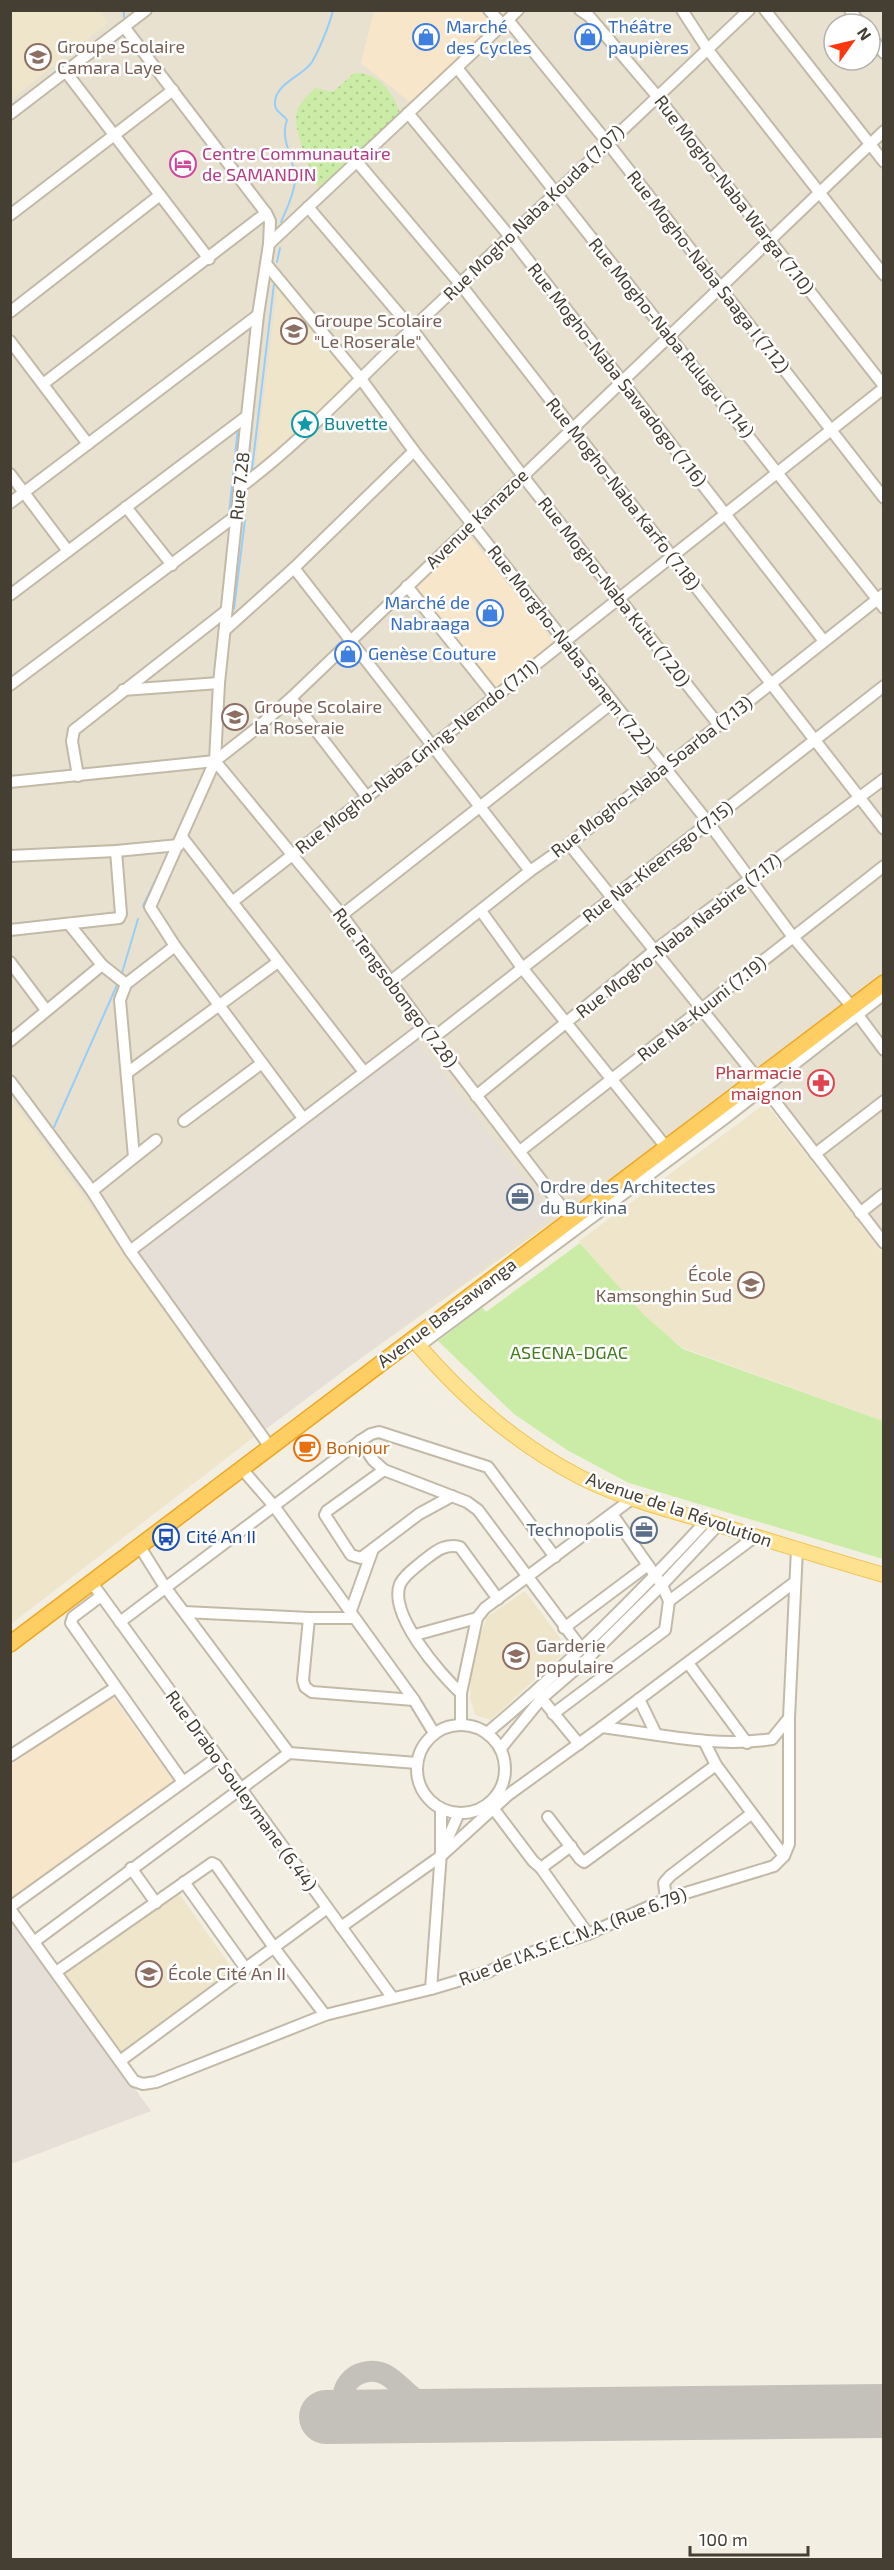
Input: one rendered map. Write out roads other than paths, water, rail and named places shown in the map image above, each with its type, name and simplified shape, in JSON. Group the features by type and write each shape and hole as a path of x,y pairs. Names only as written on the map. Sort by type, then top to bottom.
{"highway":[{"name":"Avenue Bassawanga","path":"10,1644 270,1447 416,1343 571,1219 854,1011 884,983"}],"main road":[{"name":"Avenue de la Révolution","path":"416,1343 466,1395 527,1446 582,1478 633,1498 884,1575"}],"street":[{"path":"11,113 146,10"},
{"name":"Rue Mogho-Naba Saaga I (7.12)","path":"489,10 506,22 607,142 884,498"},
{"path":"269,244 358,163 518,10"},
{"name":"Rue Mogho-Naba Warga (7.10)","path":"580,10 589,16 657,96 884,387"},
{"path":"682,10 708,50 884,275"},
{"name":"Rue Mogho Naba Kouda (7.07)","path":"239,488 273,461 362,380 412,328 511,238 607,142 749,10"},
{"path":"765,10 884,162"},
{"path":"43,384 209,259 266,213 125,28"},
{"name":"Rue Mogho-Naba Rulugu (7.14)","path":"458,69 881,600"},
{"path":"66,72 209,259"},
{"path":"10,215 173,90"},
{"name":"Rue Mogho-Naba Sawadogo (7.16)","path":"408,113 511,238 823,640"},
{"name":"Avenue Kanazoe","path":"215,761 291,698 471,523 884,131"},
{"name":"Rue Mogho-Naba Karfo (7.18)","path":"358,163 461,285 884,829"},
{"path":"10,312 160,195"},
{"name":"Rue Mogho-Naba Kutu (7.20)","path":"308,207 412,328 522,475 718,724"},
{"name":"Rue 7.28","path":"215,761 226,611 258,315 269,244 270,221 266,213"},
{"name":"Rue Morgho-Naba Sanem (7.22)","path":"267,265 362,380 414,451 708,822 793,937 884,1050"},
{"path":"10,503 258,315"},
{"path":"10,341 88,444"},
{"name":"Rue Mogho-Naba Gning-Nemdo (7.11)","path":"232,902 779,473 884,387"},
{"path":"10,595 247,416"},
{"path":"225,630 294,568 414,451"},
{"path":"10,474 68,551"},
{"path":"126,507 172,565"},
{"path":"10,685 237,515"},
{"path":"294,568 530,871"},
{"path":"407,586 495,697"},
{"name":"Rue Mogho-Naba Soarba (7.13)","path":"391,981 530,871 569,844 823,640 881,600"},
{"path":"78,776 72,741 74,730 226,611"},
{"path":"123,690 219,683"},
{"name":"Rue Na-Kieensgo (7.15)","path":"433,1038 884,686"},
{"path":"291,698 367,797"},
{"path":"342,915 612,703"},
{"path":"10,782 215,761 155,891 150,907 175,946 303,1118"},
{"name":"Rue Tengsobongo (7.28)","path":"215,761 342,915 424,1027 571,1219"},
{"name":"Rue Mogho-Naba Nasbire (7.17)","path":"476,1096 655,950 884,779"},
{"path":"11,856 116,851 180,841"},
{"path":"180,841 232,902 364,1072"},
{"path":"569,844 760,1082 884,1243"},
{"path":"10,930 120,916 116,851"},
{"name":"Rue Na-Kuuni (7.19)","path":"520,1151 884,866"},
{"path":"481,911 566,1024 666,1147"},
{"path":"69,924 102,965 126,984"},
{"path":"134,1157 120,1000 126,984 175,946"},
{"path":"10,962 46,1010"},
{"path":"128,1073 278,962"},
{"path":"10,1041 102,965"},
{"path":"854,1011 884,994"},
{"path":"130,1251 424,1027"},
{"path":"184,1121 262,1063"},
{"path":"10,1081 92,1191 130,1251 270,1447"},
{"path":"416,1343 724,1119 760,1082"},
{"path":"815,1154 884,1101"},
{"path":"92,1191 156,1140"},
{"path":"860,1213 884,1194"},
{"path":"120,1622 360,1441 379,1432 488,1467 555,1557"},
{"path":"360,1441 373,1460 384,1470 467,1502 478,1510 564,1628 583,1646 594,1651"},
{"path":"242,1469 274,1506 414,1700 434,1733"},
{"path":"384,1470 327,1511 325,1515 351,1555 362,1558 419,1514 452,1496"},
{"path":"415,1635 477,1618 498,1599 633,1498"},
{"path":"553,1714 659,1637 665,1630 669,1601 659,1580 612,1514"},
{"path":"501,1748 539,1696 583,1646 624,1614 712,1523"},
{"path":"669,1601 756,1536"},
{"path":"461,1693 424,1652 399,1605 398,1594 401,1582 442,1547 451,1545 460,1547 498,1599"},
{"path":"140,1547 165,1587 289,1753"},
{"path":"352,1615 373,1548"},
{"path":"704,1741 716,1765 784,1856 789,1844 789,1718 797,1549"},
{"path":"564,1628 648,1565"},
{"path":"340,1927 441,1854 508,1795 795,1582"},
{"name":"Rue Drabo Souleymane (6.44)","path":"92,1583 326,1909 392,1997"},
{"path":"101,1596 73,1617 71,1623 183,1782"},
{"path":"184,1612 309,1618 352,1615"},
{"path":"487,1733 539,1696 594,1651 624,1614"},
{"path":"309,1618 303,1680 305,1688 312,1692 414,1700"},
{"path":"461,1724 461,1693 477,1618"},
{"path":"688,1663 747,1743"},
{"path":"10,1756 115,1688"},
{"path":"539,1696 579,1744"},
{"path":"639,1699 656,1734"},
{"path":"602,1727 704,1741 747,1743 772,1738 789,1718"},
{"path":"461,1724 474,1726 487,1733 501,1748 505,1775 500,1790 488,1803 478,1809 459,1813 441,1809 423,1791 417,1778 417,1763 426,1741 434,1733 447,1726 461,1724"},
{"path":"35,1941 289,1753 417,1763"},
{"path":"218,1756 10,1908 120,2061 275,1949 326,1909"},
{"path":"548,1817 584,1862 716,1765"},
{"path":"493,1808 533,1861 541,1868 588,1934"},
{"path":"432,1989 441,1854 441,1809"},
{"path":"441,1854 459,1813"},
{"path":"666,1899 664,1883 670,1876 751,1814"},
{"path":"541,1868 571,1846"},
{"name":"Rue de l'A.S.E.C.N.A. (Rue 6.79)","path":"120,2061 134,2080 143,2084 156,2082 325,2015 432,1989 488,1972 545,1946 588,1934 666,1899 774,1866 784,1856"},
{"path":"56,1972 212,1863 216,1865 325,2015"},
{"path":"131,1868 156,1903"},
{"path":"184,1882 246,1969"}],"waterway":[{"path":"124,10 124,17"},
{"path":"281,222 291,197 295,173 286,143 287,120 276,108 275,102 280,90 312,62 333,10"},
{"path":"277,262 280,248"},
{"path":"252,469 274,284"},
{"path":"176,554 229,514 238,427"},
{"path":"234,609 245,520"},
{"path":"10,678 64,638"},
{"path":"143,906 159,873"},
{"path":"122,973 138,919"},
{"path":"54,1127 117,985"}],"place":[{"name":"Marché des Cycles","path":"426,37"},
{"name":"Théâtre paupières","path":"588,37"},
{"name":"Groupe Scolaire Camara Laye","path":"38,57"},
{"name":"Centre Communautaire de SAMANDIN","path":"183,164"},
{"name":"Groupe Scolaire \"Le Roserale\"","path":"294,331"},
{"name":"Buvette","path":"305,424"},
{"name":"Marché de Nabraaga","path":"490,613"},
{"name":"Genèse Couture","path":"348,654"},
{"name":"Groupe Scolaire la Roseraie","path":"235,717"},
{"name":"Pharmacie maignon","path":"821,1083"},
{"name":"Ordre des Architectes du Burkina","path":"520,1197"},
{"name":"École Kamsonghin Sud","path":"751,1285"},
{"name":"Bonjour","path":"307,1448"},
{"name":"Technopolis","path":"644,1530"},
{"name":"Cité An II","path":"166,1537"},
{"name":"Garderie populaire","path":"516,1656"},
{"name":"École Cité An II","path":"149,1974"}],"park label":[{"name":"ASECNA-DGAC","path":"569,1353"}]}
